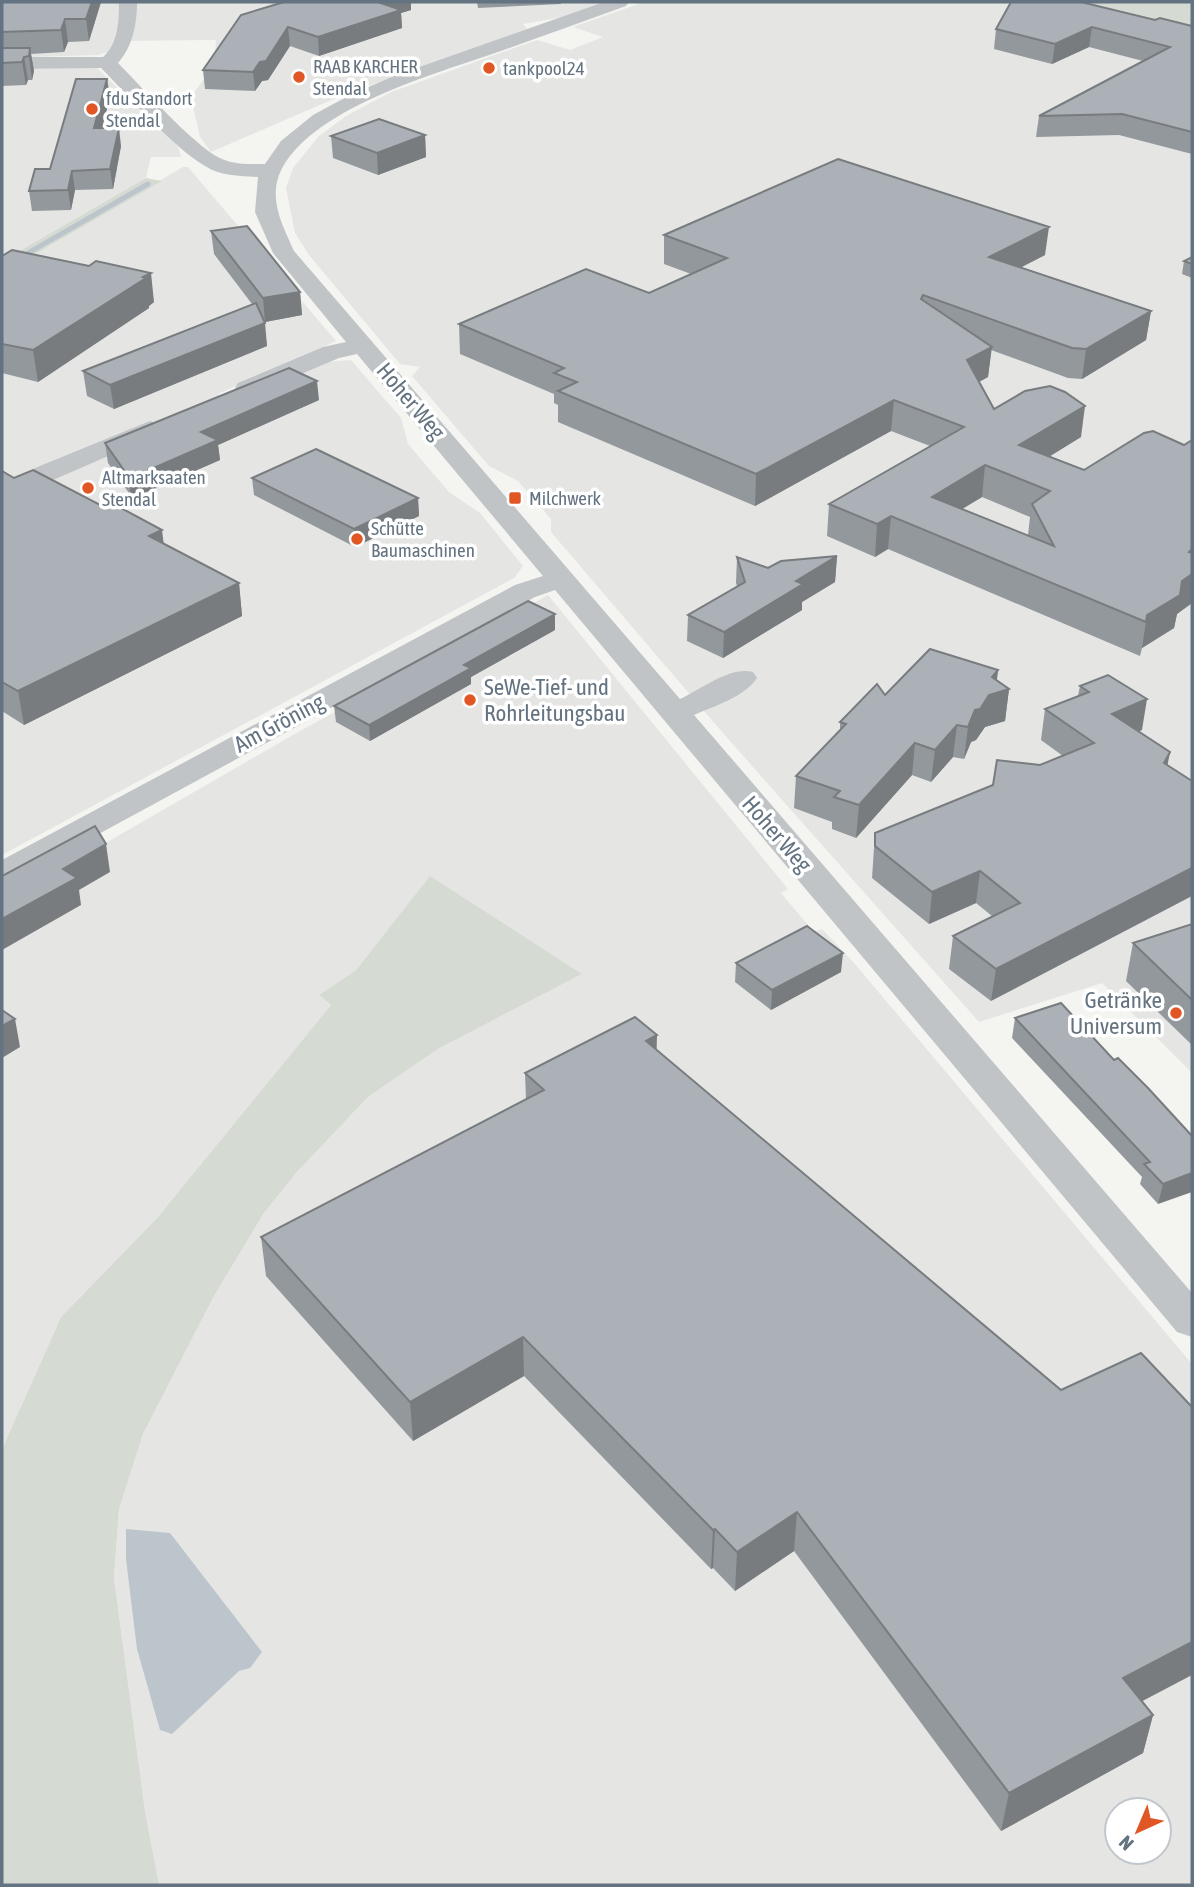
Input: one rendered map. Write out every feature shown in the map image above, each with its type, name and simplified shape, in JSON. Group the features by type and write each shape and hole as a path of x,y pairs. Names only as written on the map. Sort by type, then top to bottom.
{"street":[{"name":"Hoher Weg","path":"620,2 355,98 333,109 297,136 272,171 264,198 264,212 274,239 1192,1321"},
{"path":"107,63 113,59 121,45 130,3"},
{"path":"2,63 107,63 213,163 233,169 272,171"},
{"name":"Hoher Weg","path":"222,398 332,352 364,345"},
{"path":"44,474 173,419"},
{"name":"Am Gröning","path":"2,873 525,591 560,579"},
{"path":"674,713 715,695 742,678"}],"shaded area":[{"name":"RAAB KARCHER Stendal","path":"2,2 606,2 563,17 523,24 527,29 343,95 211,152 200,137 191,97 214,65 216,40 113,41 111,51 98,55 2,58"},
{"path":"644,2 1032,2 1192,44 1192,1073 1102,983 979,1022 722,732 551,532 551,519 518,481 489,466 412,376 420,367 400,364 309,255 295,233 286,188 293,168 318,137 346,116 391,92 537,40 570,50 603,37 573,27"},
{"path":"1032,2 1192,2 1192,44"},
{"path":"2,67 97,68 178,147 181,157 151,157 146,178 2,261"},
{"name":"Altmarksaaten Stendal","path":"183,167 188,167 336,341 218,394 233,401 325,362 351,360 401,418 408,444 449,492 480,513 523,566 514,578 2,855 2,273"},
{"path":"146,178 162,181 2,273 2,261"},
{"path":"548,595 788,889 781,893 814,932 822,929 855,964 1192,1364 1192,1885 159,1885 145,1811 114,1578 119,1509 143,1434 214,1296 264,1213 296,1173 368,1097 438,1049 582,974 430,877 356,970 319,995 331,1005 157,1218 61,1317 2,1449 2,907 95,849 300,731"},
{"path":"430,876 582,974 438,1049 368,1097 296,1173 264,1213 214,1296 143,1434 119,1509 114,1578 145,1811 159,1885 2,1885 2,1449 61,1317 157,1218 331,1005 319,995 356,970"},
{"path":"126,1529 170,1533 262,1652 250,1668 239,1671 172,1734 160,1730 137,1649 126,1559"}],"building":[{"path":"2,2 92,2 86,19 65,19 61,30 2,32"},
{"path":"284,2 378,2 401,10 318,37 288,27 266,61 260,62 253,72 203,70 241,15"},
{"path":"1011,2 1081,2 1192,26 1192,132 1122,114 1039,116 1170,47 1092,27 1055,44 996,29"},
{"path":"2,48 30,48 29,56 24,57 22,62 2,63"},
{"path":"76,79 107,79 94,128 119,128 110,169 72,171 68,190 29,191 35,169 50,169"},
{"path":"379,119 425,135 377,153 331,136"},
{"path":"838,159 1049,227 989,257 1151,311 1086,349 1072,348 923,295 921,299 992,347 967,360 994,409 1025,391 1050,386 1065,392 1085,406 1019,445 1084,470 1144,433 1153,431 1184,445 1192,440 1192,549 1189,552 1192,553 1192,574 1182,581 1180,595 1147,615 1146,622 891,516 877,524 829,504 964,427 894,400 756,474 558,391 577,382 554,373 564,368 459,324 586,269 649,293 727,258 664,235","holes":["985,465 1050,491 1032,504 1054,546 932,497"]},
{"path":"247,226 300,292 263,298 211,231"},
{"path":"12,250 89,266 96,261 151,273 33,350 2,344 2,256"},
{"path":"256,303 265,323 110,385 83,371"},
{"path":"289,368 317,381 201,432 218,440 140,474 128,476 105,443"},
{"path":"316,449 418,498 354,529 252,478"},
{"path":"33,470 100,505 108,501 162,530 149,536 239,583 18,691 2,682 2,471 14,478"},
{"path":"837,556 796,581 803,584 724,632 688,615 745,582 737,557 768,568 781,561"},
{"path":"528,601 555,614 464,665 471,668 369,725 334,706"},
{"path":"930,649 998,670 992,677 1009,689 989,695 980,709 975,710 968,727 957,725 935,750 915,743 859,805 834,797 840,791 796,776 846,724 840,722 877,684 885,695"},
{"path":"1108,675 1147,699 1112,714 1170,752 1164,763 1192,781 1192,868 996,969 953,936 1020,903 980,871 932,892 875,846 875,833 993,785 997,760 1040,765 1094,743 1045,709 1089,692 1080,686"},
{"path":"95,826 106,844 63,869 77,878 2,919 2,876"},
{"path":"1192,924 1192,1000 1133,943"},
{"path":"807,926 843,953 772,990 736,963"},
{"path":"1061,1003 1114,1060 1118,1058 1148,1088 1192,1136 1192,1173 1163,1184 1144,1164 1150,1162 1015,1018"},
{"path":"2,1010 15,1019 2,1026"},
{"path":"635,1017 657,1035 646,1041 1061,1390 1141,1353 1192,1407 1192,1642 1123,1678 1153,1715 1009,1793 797,1512 737,1552 523,1337 410,1402 261,1237 544,1090 525,1073"}],"waterway":[{"path":"2,268 148,184"}],"place":[{"name":"tankpool24","path":"489,68"},
{"name":"RAAB KARCHER Stendal","path":"299,77"},
{"name":"fdu Standort Stendal","path":"92,109"},
{"name":"Altmarksaaten Stendal","path":"88,488"},
{"name":"Milchwerk","path":"515,498"},
{"name":"Schütte Baumaschinen","path":"357,539"},
{"name":"SeWe-Tief- und Rohrleitungsbau","path":"470,700"},
{"name":"Getränke Universum","path":"1176,1013"}]}
